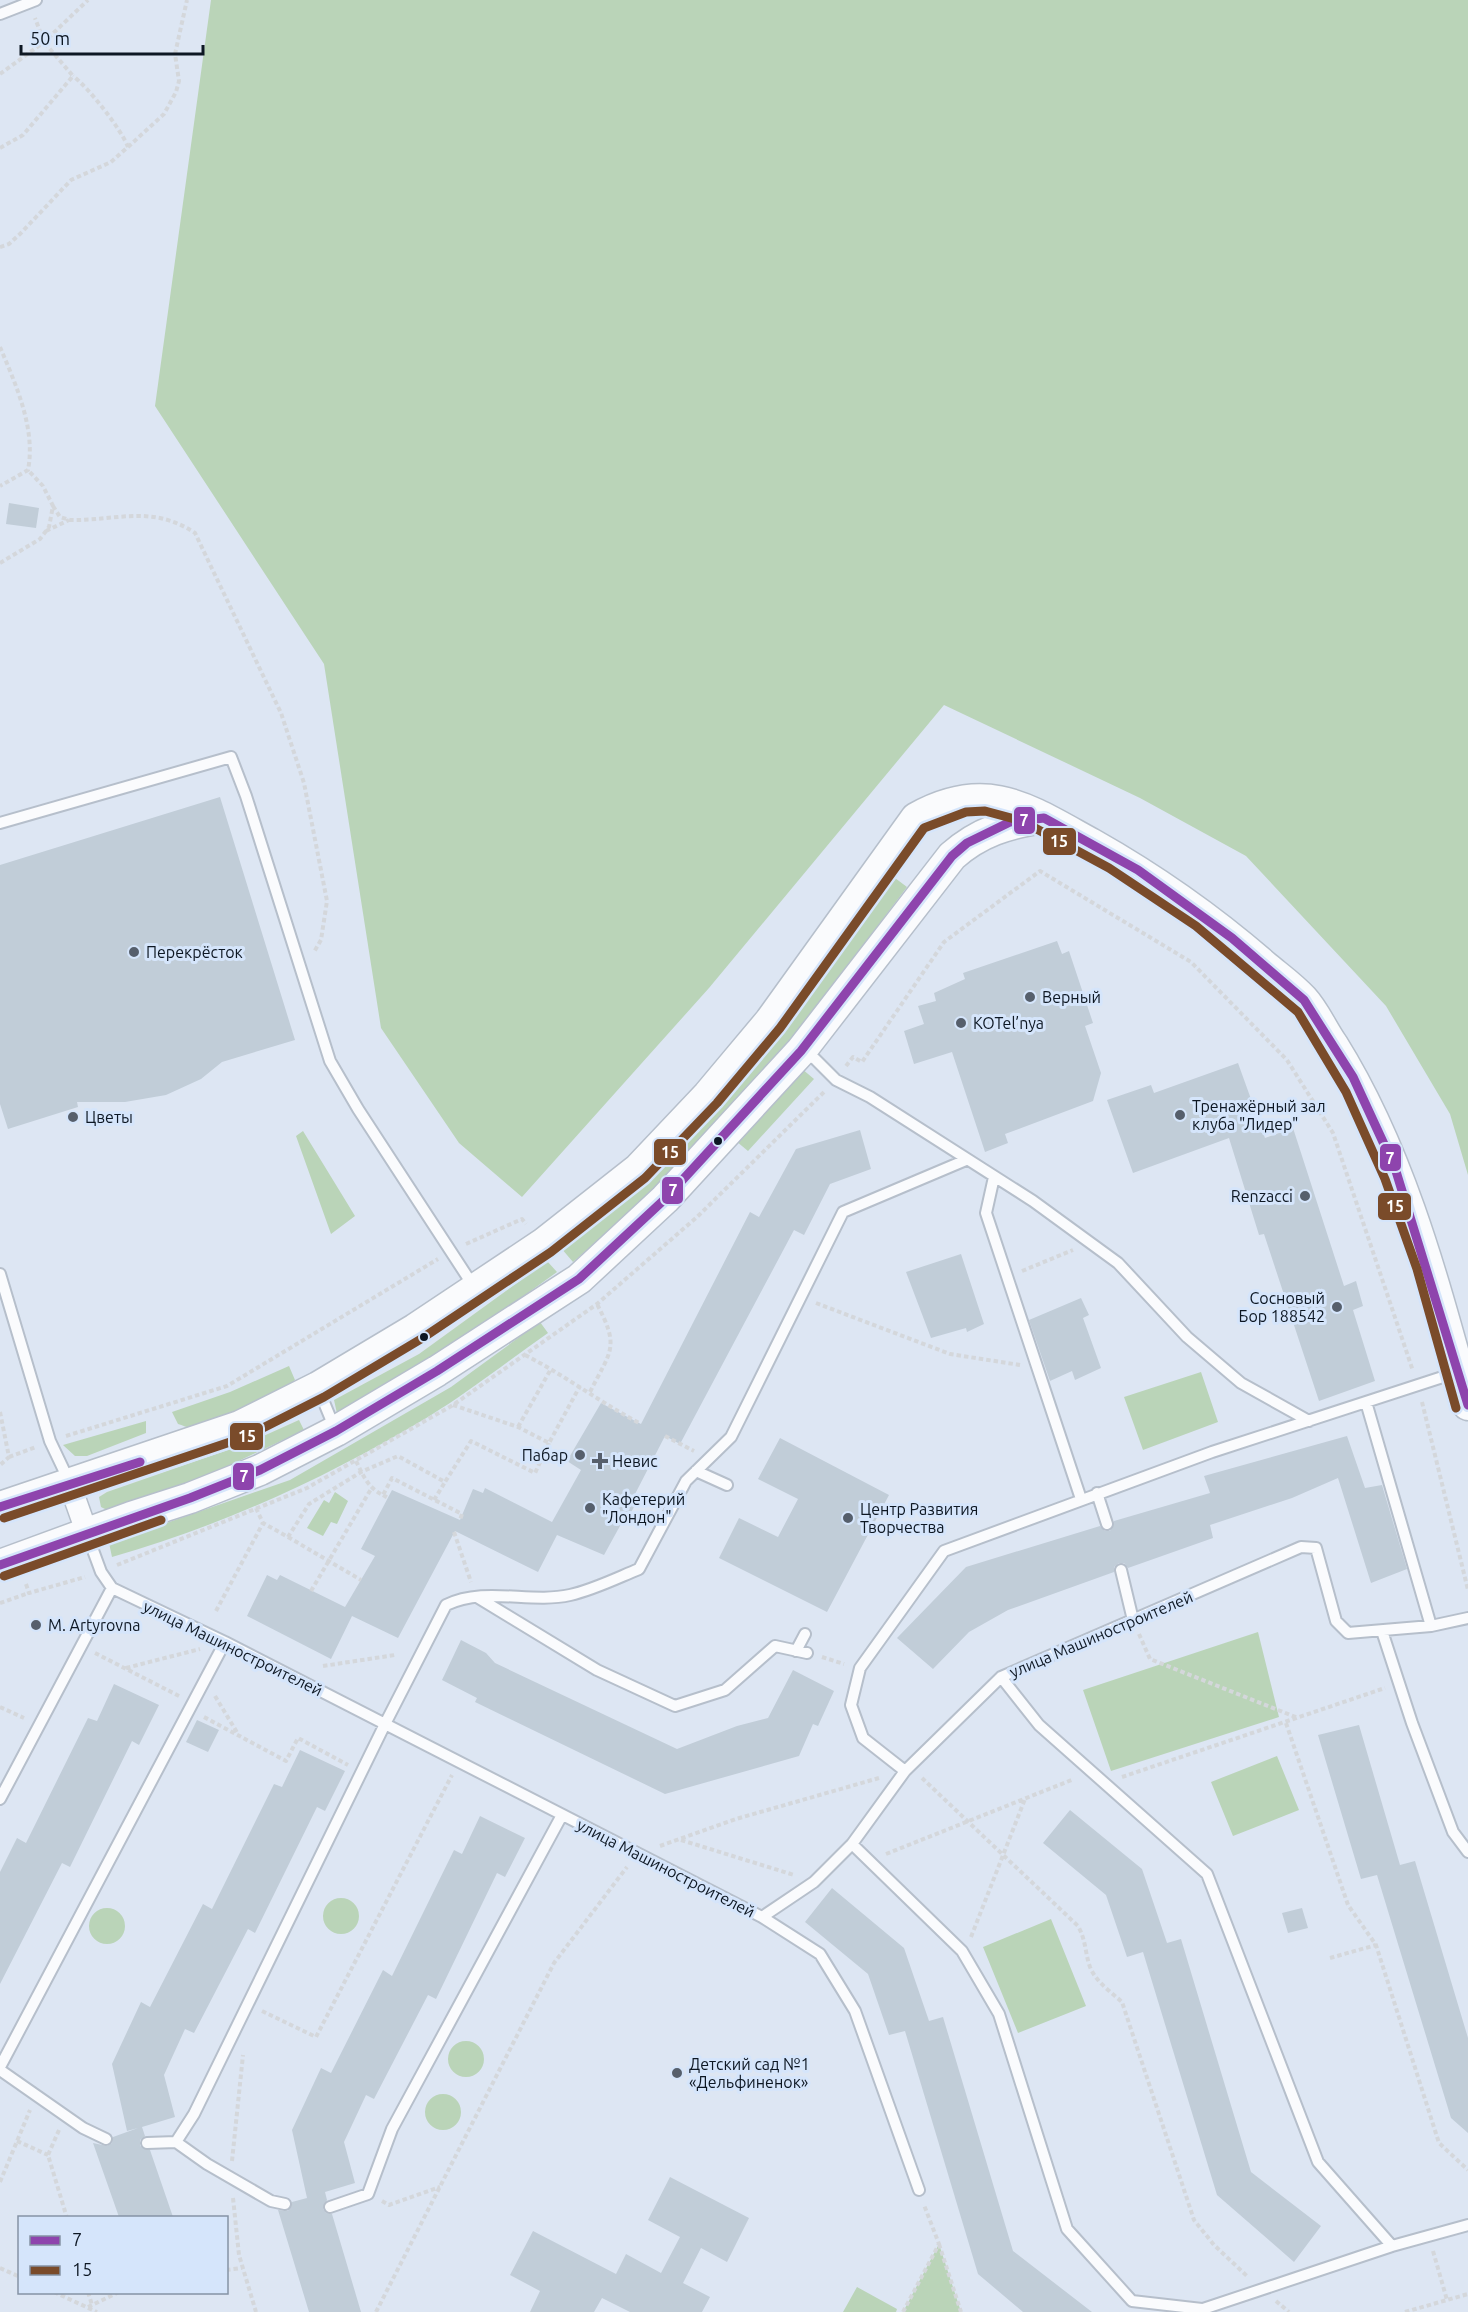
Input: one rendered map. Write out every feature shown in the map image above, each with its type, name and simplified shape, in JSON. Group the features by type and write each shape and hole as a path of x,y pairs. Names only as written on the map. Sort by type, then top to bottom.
{"street":[{"path":"0,1507 240,1426 318,1387 476,1290 544,1243 638,1169 708,1095 770,1021 916,819 936,807 983,798 1006,801 1044,818 1138,870 1232,938 1304,1000 1353,1077 1395,1168 1468,1405"},
{"path":"0,1565 190,1498 260,1470 336,1431 437,1371 579,1279 665,1199 801,1051 952,856 967,843 1010,822 1044,818"},
{"path":"70,1485 87,1533"}],"lane":[{"path":"0,14 32,1"},
{"path":"0,823 231,757 246,796 330,1061 358,1109 476,1290"},
{"path":"801,1051 815,1059 836,1080 870,1097 994,1177 1118,1263 1187,1337 1242,1383 1309,1421"},
{"path":"176,2142 194,2114 361,1772 446,1605 459,1598 476,1596 569,1596 639,1569 686,1481 731,1437 843,1212 966,1160"},
{"path":"994,1177 986,1213 1081,1499"},
{"path":"0,1274 50,1441 70,1485"},
{"path":"908,1769 863,1738 851,1705 860,1668 944,1551 1097,1493 1458,1371"},
{"path":"318,1387 336,1431"},
{"path":"1366,1402 1431,1626"},
{"path":"696,1471 726,1485"},
{"path":"1097,1493 1107,1524"},
{"path":"0,1799 112,1588 101,1572 87,1533"},
{"name":"улица Машиностроителей","path":"112,1588 225,1642 762,1917 814,1882 852,1844 908,1769 1001,1677 1301,1547 1316,1548 1336,1621 1348,1633 1431,1626 1468,1618"},
{"path":"1120,1570 1133,1620"},
{"path":"476,1596 597,1671 675,1706 725,1690 775,1646 802,1652 805,1634"},
{"path":"1382,1631 1453,1832 1468,1852"},
{"path":"106,2139 66,2116 0,2069 225,1642"},
{"path":"1001,1677 1039,1725 1207,1874 1318,2162 1392,2246"},
{"path":"330,2207 368,2194 392,2129 562,1815"},
{"path":"852,1844 964,1955 999,2014 1067,2229 1132,2301 1198,2311 1392,2246 1468,2225"},
{"path":"762,1917 820,1954 855,2012 919,2190"},
{"path":"147,2143 176,2142 271,2201 285,2204"}],"path":[{"path":"0,74 44,42 88,0"},
{"path":"0,247 9,244 71,180 111,162 164,114 176,92 179,81 175,54 187,0"},
{"path":"32,1 44,42 116,125 128,147"},
{"path":"0,148 23,135 73,76"},
{"path":"0,347 25,416 32,452 28,470 0,486"},
{"path":"28,470 43,486 60,517 70,520 88,520 129,514 168,519 195,533 207,555 281,713 304,783 308,815 319,847 327,901 325,917 321,940 301,975"},
{"path":"0,564 40,539 49,527 53,506"},
{"path":"44,532 70,520"},
{"path":"836,1080 853,1057 862,1062 944,942 1040,871 1191,962 1287,1060 1333,1133 1417,1386 1468,1590"},
{"path":"0,1465 9,1457 50,1441 227,1386 451,1251 522,1220 544,1243"},
{"path":"1007,1278 1090,1243"},
{"path":"579,1279 610,1329 611,1349 590,1392"},
{"path":"801,1297 950,1354 1036,1367"},
{"path":"525,1355 590,1392 601,1403 641,1424"},
{"path":"518,1427 551,1370"},
{"path":"434,1500 471,1441 535,1473 580,1386"},
{"path":"453,1405 518,1427 549,1443"},
{"path":"0,1412 9,1457"},
{"path":"665,1436 709,1458"},
{"path":"288,1538 309,1504 361,1472 398,1456 445,1482"},
{"path":"356,1461 371,1489 388,1498"},
{"path":"382,1496 392,1478 462,1514 460,1520"},
{"path":"311,1591 371,1489"},
{"path":"256,1508 263,1523 361,1580"},
{"path":"216,1611 263,1523"},
{"path":"454,1532 476,1596"},
{"path":"0,1603 29,1593"},
{"path":"1133,1620 1150,1659 1299,1718"},
{"path":"125,1669 225,1642"},
{"path":"81,1646 286,1761 298,1738 361,1772"},
{"path":"802,1652 860,1668"},
{"path":"323,1666 395,1655"},
{"path":"205,1680 238,1735"},
{"path":"1104,1783 1399,1683"},
{"path":"0,1707 39,1725"},
{"path":"1286,1722 1348,1905 1376,1945 1438,2143 1468,2170"},
{"path":"248,2004 316,2037 459,1762"},
{"path":"376,2312 554,1963 638,1854 736,1819 908,1769 1078,1926 1085,1939 1091,1969 1106,1989 1122,2002 1194,2220 1214,2245 1261,2290"},
{"path":"885,1855 1092,1772"},
{"path":"964,1955 1025,1798"},
{"path":"679,1839 814,1882"},
{"path":"1330,1958 1376,1945"},
{"path":"243,2050 231,2177 242,2268 256,2312"},
{"path":"0,2182 36,2095"},
{"path":"66,2116 48,2155 67,2216"},
{"path":"17,2140 48,2155"},
{"path":"368,2194 389,2205 441,2186"},
{"path":"919,2190 961,2312"},
{"path":"1428,2236 1447,2300"},
{"path":"903,2312 939,2244"},
{"path":"0,2268 18,2276"},
{"path":"228,2270 242,2268"},
{"path":"59,2294 89,2306 97,2312"},
{"path":"88,2294 89,2306"},
{"path":"89,2306 115,2294"},
{"path":"1405,2312 1468,2294"}],"green space":[{"path":"211,0 1468,0 1468,1175 1450,1114 1386,1006 1246,856 1140,798 944,705 709,988 522,1197 459,1143 381,1028 324,664 155,406"},
{"path":"895,878 907,887 789,1044 658,1188 573,1262 561,1248 778,1032"},
{"path":"795,1063 814,1079 748,1151 730,1136"},
{"path":"303,1131 355,1216 331,1234 296,1136"},
{"path":"547,1261 557,1272 425,1367 338,1418 334,1400 419,1354"},
{"path":"540,1322 548,1333 428,1417 352,1460 274,1498 235,1514 195,1530 112,1557 109,1543 290,1480 451,1387"},
{"path":"289,1366 295,1380 288,1386 213,1422 189,1428 178,1424 172,1412 230,1392"},
{"path":"1201,1372 1218,1422 1143,1450 1124,1397"},
{"path":"299,1420 304,1430 211,1474 107,1510 101,1507 99,1497 107,1492 248,1443"},
{"path":"146,1421 146,1433 87,1456 75,1456 63,1445"},
{"path":"335,1492 348,1501 337,1524 331,1522 323,1536 307,1528 324,1500 329,1503"},
{"path":"1258,1632 1279,1717 1111,1771 1083,1690"},
{"path":"1277,1756 1299,1810 1233,1836 1211,1782"},
{"path":"341,1898 354,1903 359,1916 354,1929 341,1934 328,1929 323,1916 328,1903"},
{"path":"107,1908 120,1913 125,1926 120,1939 107,1944 94,1939 89,1926 94,1913"},
{"path":"1051,1919 1086,2006 1018,2033 983,1947"},
{"path":"466,2041 479,2046 484,2059 479,2072 466,2077 453,2072 448,2059 453,2046"},
{"path":"443,2094 456,2099 461,2112 456,2125 443,2130 430,2125 425,2112 430,2099"},
{"path":"939,2244 961,2312 903,2312"},
{"path":"857,2287 897,2309 896,2312 843,2312"}],"building":[{"path":"9,503 39,508 36,528 6,524"},
{"name":"Перекрёсток","path":"220,797 295,1040 222,1062 201,1079 166,1095 125,1102 77,1102 78,1107 8,1129 0,1104 0,865"},
{"path":"1057,941 1062,954 1069,951 1093,1023 1085,1026 1101,1073 1093,1101 1005,1134 1008,1143 985,1152 952,1052 914,1064 904,1031 924,1024 918,1006 936,1001 934,993 965,979 963,973"},
{"path":"1238,1063 1265,1138 1293,1128 1344,1286 1356,1281 1363,1306 1353,1310 1375,1381 1319,1401 1264,1234 1259,1235 1229,1138 1133,1173 1107,1100 1151,1085 1154,1093"},
{"path":"860,1130 871,1169 830,1184 804,1235 794,1230 680,1444 665,1436 634,1496 639,1498 629,1516 626,1515 604,1555 557,1535 538,1572 455,1531 398,1638 352,1616 331,1659 247,1616 267,1575 277,1580 280,1575 345,1607 375,1556 361,1549 392,1490 460,1520 473,1489 483,1493 485,1488 552,1522 581,1470 567,1461 601,1403 641,1424 750,1212 759,1217 796,1149"},
{"path":"961,1254 984,1324 967,1332 966,1328 931,1338 906,1272"},
{"path":"1081,1298 1089,1315 1083,1318 1101,1368 1075,1380 1072,1371 1050,1381 1029,1320"},
{"path":"1347,1436 1365,1488 1382,1485 1407,1569 1371,1583 1338,1478 1292,1498 1210,1525 1213,1538 1128,1568 1124,1563 1119,1563 1114,1567 1114,1572 1008,1610 969,1632 933,1669 897,1638 966,1567 1100,1526 1105,1531 1110,1531 1114,1521 1210,1493 1204,1476"},
{"path":"780,1438 889,1495 827,1612 719,1558 739,1518 778,1537 798,1499 758,1479"},
{"path":"461,1640 486,1653 495,1663 677,1749 737,1726 768,1718 793,1670 834,1691 818,1726 813,1724 799,1756 665,1794 475,1702 477,1698 442,1680"},
{"path":"114,1684 159,1705 139,1745 132,1741 70,1867 62,1863 0,1984 0,1872 17,1838 26,1843 88,1718 97,1721"},
{"path":"197,1720 219,1730 208,1752 186,1742"},
{"path":"1359,1725 1400,1865 1415,1861 1468,2038 1468,2133 1451,2118 1377,1875 1361,1879 1318,1735"},
{"path":"300,1750 345,1771 325,1811 317,1807 255,1933 248,1929 194,2033 185,2029 164,2075 175,2117 142,2127 145,2136 140,2140 140,2146 150,2150 173,2216 119,2216 93,2143 107,2146 112,2143 113,2137 138,2128 127,2131 112,2064 141,2002 150,2007 203,1904 212,1909 274,1784 282,1787"},
{"path":"1070,1810 1142,1869 1167,1943 1181,1939 1251,2172 1321,2226 1294,2262 1217,2195 1143,1952 1127,1957 1106,1895 1043,1843"},
{"path":"480,1816 525,1838 505,1877 497,1873 436,1999 428,1995 374,2099 366,2095 344,2142 355,2183 325,2192 327,2200 323,2209 326,2213 332,2214 361,2312 309,2312 278,2210 288,2211 292,2202 307,2198 292,2130 321,2068 331,2073 383,1970 392,1976 454,1850 462,1854"},
{"path":"832,1888 904,1948 929,2021 943,2017 1013,2251 1092,2312 1023,2312 978,2274 905,2031 889,2035 868,1974 805,1922"},
{"path":"1302,1908 1308,1928 1288,1933 1282,1913"},
{"path":"670,2177 749,2218 727,2262 701,2248 683,2283 710,2297 702,2312 630,2312 602,2298 594,2312 530,2312 540,2291 510,2275 533,2231 616,2274 626,2254 661,2273 680,2237 648,2220"}],"transit line":[{"name":"15","path":"4,1518 245,1437 324,1397 421,1339 551,1252 645,1178 717,1103 780,1028 924,828 966,812 985,811 1022,821 1109,868 1196,926 1298,1012 1346,1092 1385,1179 1417,1269 1456,1408"},
{"name":"7","path":"0,1565 190,1498 260,1470 336,1431 437,1371 579,1279 665,1199 801,1051 952,856 967,843 1010,822 1044,818 1138,870 1232,938 1304,1000 1353,1077 1395,1168 1468,1405"},
{"name":"7","path":"0,1507 140,1462"},
{"name":"15","path":"4,1576 161,1520"}],"place":[{"name":"Перекрёсток","path":"134,952"},
{"name":"Верный","path":"1030,997"},
{"name":"KOTel’nya","path":"961,1023"},
{"name":"Тренажёрный зал клуба \"Лидер\"","path":"1180,1115"},
{"name":"Цветы","path":"73,1117"},
{"name":"Renzacci","path":"1305,1196"},
{"name":"Сосновый Бор 188542","path":"1337,1307"},
{"name":"Пабар","path":"580,1455"},
{"name":"Невис","path":"600,1461"},
{"name":"Кафетерий \"Лондон\"","path":"590,1508"},
{"name":"Центр Развития Творчества","path":"848,1518"},
{"name":"M. Artyrovna","path":"36,1625"},
{"name":"Детский сад №1 «Дельфиненок»","path":"677,2073"}]}
